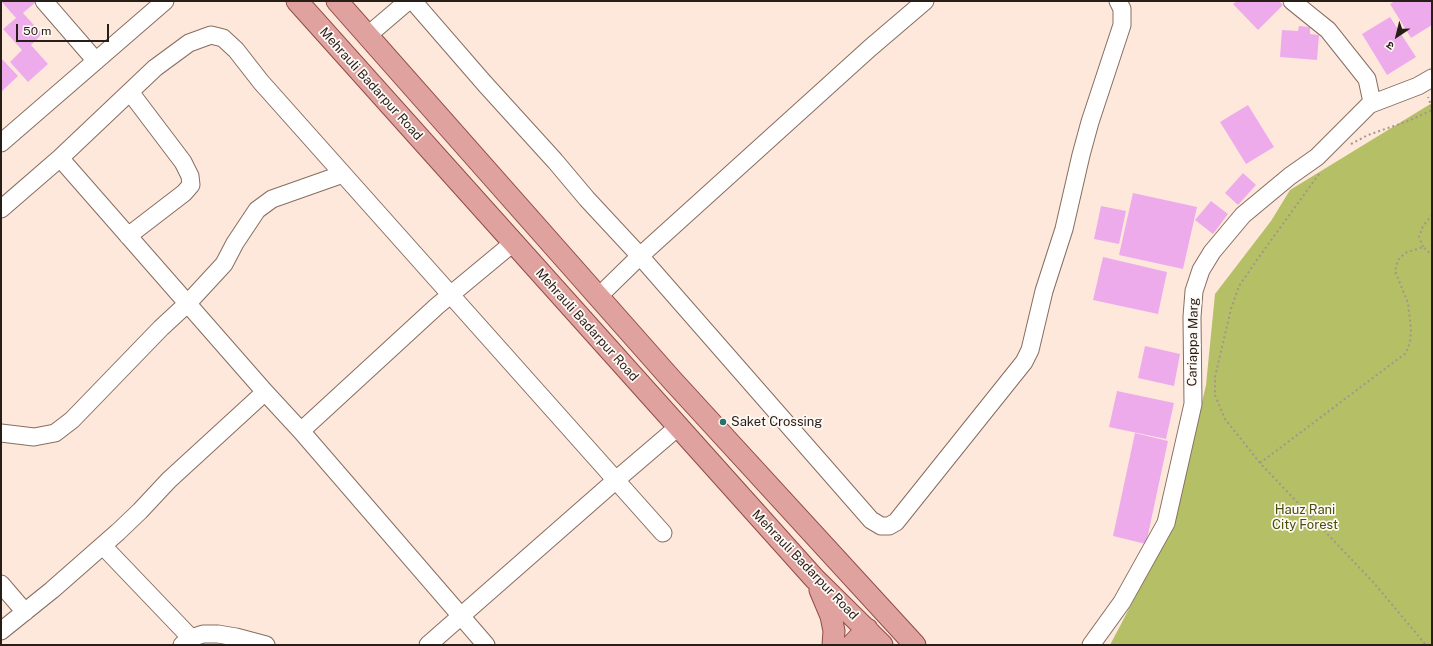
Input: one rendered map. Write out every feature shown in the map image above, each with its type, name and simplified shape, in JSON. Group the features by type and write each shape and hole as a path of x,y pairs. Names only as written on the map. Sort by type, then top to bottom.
{"main road":[{"name":"Mehrauli Badarpur Road","path":"297,1 678,428 814,578 875,640"},
{"name":"Mehrauli Badarpur Road","path":"337,1 672,380 884,613 915,645"},
{"path":"653,399 672,380"},
{"path":"814,578 831,616 834,631 833,645"},
{"path":"852,645 875,640"}],"street":[{"path":"44,1 96,61"},
{"path":"1,143 165,1"},
{"path":"367,36 408,1"},
{"path":"414,1 485,84 556,161 587,199 640,256 871,520 881,526 889,526 896,522 1024,362 1030,350 1044,291 1064,229 1090,122 1122,25 1122,9 1118,1"},
{"path":"598,297 640,256 859,58 925,1"},
{"path":"1292,1 1328,30 1367,79 1372,104 1425,82"},
{"path":"1,208 60,158 155,68 189,43 211,35 223,38 236,50 261,82 663,533"},
{"path":"128,236 184,193 191,185 190,176 183,162 130,92"},
{"name":"Cariappa Marg","path":"1091,645 1122,602 1166,523 1193,404 1192,317 1194,291 1202,270 1212,252 1243,215 1290,176 1317,157 1372,104"},
{"path":"60,158 301,431 486,645"},
{"path":"1,433 34,437 55,433 72,420 161,328 188,303 224,264 235,243 258,210 272,199 343,174"},
{"path":"301,431 450,295 513,243"},
{"path":"1,631 103,546 140,511 169,480 266,392"},
{"path":"428,645 616,480 678,428"},
{"path":"103,546 186,642 203,634 218,634 266,645"},
{"path":"1,584 25,612"}],"path":[{"path":"1349,146 1368,134 1408,121 1430,111 1432,108 1425,82"},
{"path":"1320,172 1239,286 1231,309 1215,378 1215,395 1225,419 1260,463 1373,582 1426,645"},
{"path":"1432,215 1423,226 1419,237 1423,247 1432,256"},
{"path":"1260,463 1406,353 1410,342 1411,329 1408,303 1395,272 1398,260 1405,253 1423,247"}],"green space":[{"name":"Hauz Rani City Forest","path":"1432,103 1432,645 1110,645 1173,525 1206,385 1215,294 1271,221 1290,190"}],"building":[{"path":"1,1 36,2 23,13 42,34 31,45 48,64 28,82 10,62 22,50 3,29 16,18"},
{"path":"1237,1 1279,1 1283,5 1258,30 1233,4"},
{"path":"1395,1 1430,1 1432,4 1432,25 1411,38 1390,4"},
{"path":"1390,17 1416,57 1387,75 1362,34"},
{"path":"1299,26 1310,27 1310,34 1319,35 1317,60 1280,57 1282,30 1298,31"},
{"path":"1,58 18,76 1,92"},
{"path":"1248,105 1274,147 1246,164 1220,122"},
{"path":"1243,173 1256,185 1238,205 1225,193"},
{"path":"1133,193 1197,207 1183,269 1119,255"},
{"path":"1211,201 1228,214 1213,234 1195,220"},
{"path":"1101,206 1126,211 1119,244 1094,239"},
{"path":"1103,257 1167,272 1158,314 1093,300"},
{"path":"1145,346 1180,354 1174,386 1138,378"},
{"path":"1117,391 1174,403 1166,439 1109,427"},
{"path":"1135,433 1168,441 1146,544 1113,536"}],"place":[{"name":"Saket Crossing","path":"723,422"}]}
